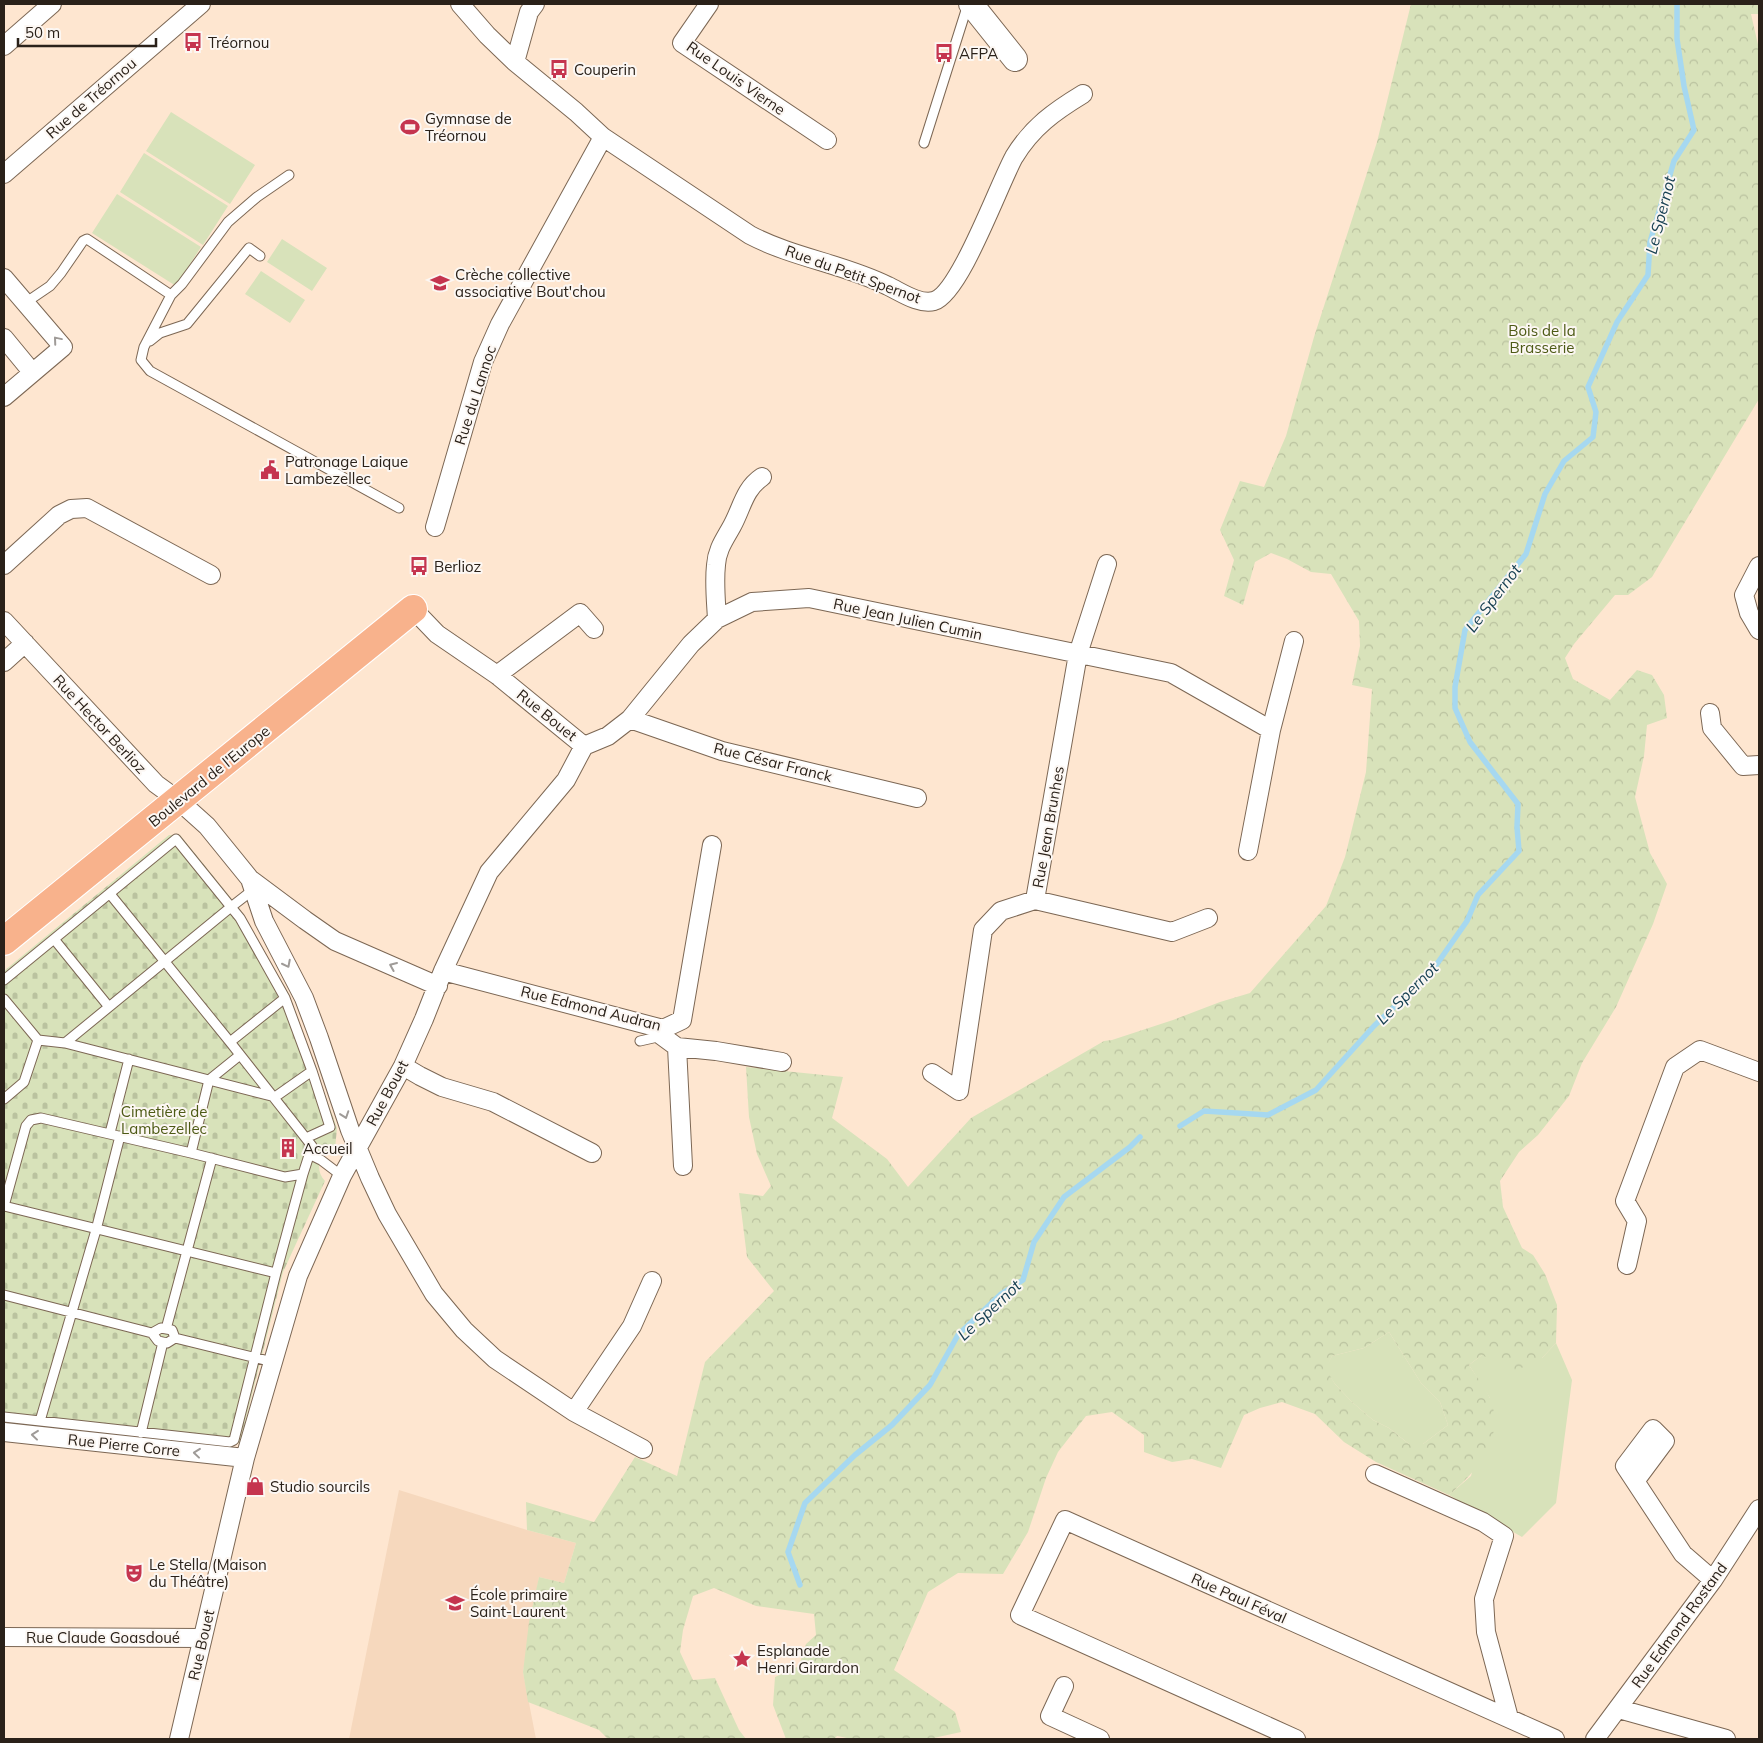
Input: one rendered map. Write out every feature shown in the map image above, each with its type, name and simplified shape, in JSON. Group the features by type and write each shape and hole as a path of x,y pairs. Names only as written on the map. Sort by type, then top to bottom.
{"main road":[{"name":"Boulevard de l'Europe","path":"4,941 412,609"}],"street":[{"path":"4,46 52,4"},
{"name":"Rue de Tréornou","path":"4,174 200,4"},
{"path":"460,4 487,35 515,62 576,112 603,138"},
{"path":"515,62 530,12 535,4"},
{"name":"Rue Louis Vierne","path":"709,4 682,43 827,140"},
{"path":"969,4 1015,60"},
{"name":"Rue du Petit Spernot","path":"603,138 750,235 767,244 850,270 881,282 918,300 933,301 942,296 960,272 1014,157 1033,130 1052,114 1083,94"},
{"name":"Rue du Lannoc","path":"436,527 483,362 500,324 603,138"},
{"path":"4,278 63,347 4,397"},
{"path":"4,338 32,372"},
{"path":"717,619 716,564 720,547 733,525 746,493 754,482 762,477"},
{"path":"4,565 59,515 72,509 86,508 211,575"},
{"name":"Rue Jean Brunhes","path":"932,1073 959,1091 983,930 1001,911 1035,900 1078,654 1107,564"},
{"path":"1759,566 1744,595 1749,614 1759,630"},
{"name":"Rue Jean Julien Cumin","path":"584,746 608,736 630,719 691,644 717,619 752,602 809,598 1171,673 1271,730"},
{"name":"Rue Bouet","path":"179,1739 245,1458 298,1276 342,1176 403,1066 489,872 566,780 584,746 497,675 437,634 412,609"},
{"path":"497,675 580,612 594,630"},
{"name":"Rue Hector Berlioz","path":"4,621 156,784 178,800 207,826 252,884"},
{"path":"1248,851 1271,730 1294,641"},
{"path":"4,662 25,643"},
{"path":"1710,713 1712,728 1743,766 1759,765"},
{"name":"Rue César Franck","path":"630,719 722,751 917,798"},
{"name":"Rue Edmond Audran","path":"252,884 335,941 440,979 659,1032 682,1020 712,845"},
{"path":"252,884 264,921 304,998 357,1149 387,1214 434,1294 464,1330 495,1359 574,1412 643,1449"},
{"path":"1035,900 1172,932 1208,918"},
{"path":"659,1032 677,1047 716,1051 782,1062"},
{"path":"677,1047 683,1166"},
{"path":"1626,1265 1637,1221 1625,1201 1675,1067 1700,1050 1759,1072"},
{"path":"403,1066 442,1087 493,1102 592,1153"},
{"path":"574,1412 632,1326 652,1281"},
{"name":"Rue Pierre Corre","path":"4,1432 245,1458"},
{"path":"1375,1474 1483,1522 1504,1536 1484,1599 1486,1632 1509,1718"},
{"path":"1636,1480 1684,1554 1712,1580"},
{"name":"Rue Edmond Rostand","path":"1595,1739 1619,1709 1712,1580 1759,1509"},
{"name":"Rue Paul Féval","path":"1296,1739 1020,1615 1065,1520 1555,1739"},
{"name":"Rue Claude Goasdoué","path":"4,1637 202,1638"},
{"path":"1064,1686 1050,1716 1100,1739"},
{"path":"1619,1709 1726,1739"}],"lane":[{"path":"924,143 969,4"},
{"path":"289,176 257,198 228,222 182,284 171,295 144,347 141,360 150,371 398,508"},
{"path":"25,303 50,286 62,273 83,240 87,239 171,295"},
{"path":"144,347 160,333 187,324 249,248 260,256"},
{"path":"4,980 176,839 240,918 285,998 330,1127 306,1138"},
{"path":"65,1043 231,907 252,884"},
{"path":"4,1417 230,1442 234,1440 276,1273 312,1146 275,1097 110,894"},
{"path":"54,939 109,1007"},
{"path":"230,1042 285,998"},
{"path":"4,999 38,1040 65,1043 275,1097 312,1071"},
{"path":"640,1041 659,1032"},
{"path":"4,1098 24,1082 38,1040"},
{"path":"191,1153 209,1080 240,1054"},
{"path":"110,1133 129,1059"},
{"path":"276,1273 4,1206 26,1126 32,1120 41,1118 110,1133 286,1177 303,1174"},
{"path":"40,1421 96,1230 120,1136"},
{"path":"309,1154 321,1160 342,1176"},
{"path":"166,1329 212,1158"},
{"path":"4,1295 152,1333 158,1340 167,1343 175,1338 273,1362"},
{"path":"152,1333 161,1328 172,1330 175,1338"},
{"path":"141,1432 163,1342"}],"shaded area":[{"name":"École primaire Saint-Laurent","path":"399,1490 527,1530 576,1543 564,1583 539,1577 523,1672 536,1739 349,1739"}],"green space":[{"name":"Bois de la Brasserie","path":"1411,4 1759,4 1759,14 1751,14 1759,49 1759,399 1652,577 1628,595 1615,595 1574,644 1565,658 1573,679 1610,700 1637,670 1652,675 1664,695 1667,718 1647,725 1644,756 1635,797 1650,853 1667,884 1653,924 1616,1007 1582,1063 1569,1096 1538,1135 1519,1152 1500,1181 1503,1207 1522,1248 1533,1255 1545,1274 1557,1305 1556,1343 1542,1358 1513,1372 1482,1355 1469,1365 1490,1398 1494,1413 1494,1427 1486,1452 1469,1475 1449,1495 1376,1462 1344,1442 1315,1414 1282,1402 1244,1415 1221,1468 1192,1459 1172,1462 1144,1452 1144,1435 1112,1412 1086,1416 1058,1452 1046,1478 1028,1532 1003,1574 958,1573 928,1592 894,1670 955,1712 961,1732 929,1739 852,1739 837,1736 834,1739 786,1739 773,1705 775,1677 799,1666 806,1644 816,1635 814,1614 756,1606 714,1588 693,1596 683,1630 680,1652 693,1680 715,1678 739,1730 746,1739 608,1739 599,1730 528,1702 523,1672 529,1622 539,1577 564,1583 576,1543 527,1530 526,1502 594,1522 635,1457 677,1476 705,1362 774,1291 747,1257 739,1193 763,1196 771,1186 757,1154 749,1117 746,1067 843,1077 832,1118 887,1159 908,1187 971,1118 1104,1041 1173,1020 1250,993 1326,906 1345,857 1366,772 1372,689 1352,685 1360,646 1359,621 1331,574 1311,572 1271,553 1255,562 1243,605 1224,596 1234,560 1220,530 1240,481 1264,487 1286,436 1314,337 1377,142","holes":["1389,1332 1421,1383 1440,1402 1448,1425 1423,1444 1409,1444 1389,1428 1373,1420 1352,1402 1335,1384 1326,1369 1332,1356 1364,1348"]},
{"path":"171,112 255,165 230,204 146,151"},
{"path":"144,153 228,206 203,245 120,192"},
{"path":"117,194 201,247 176,286 92,233"},
{"path":"282,239 327,268 312,291 267,262"},
{"path":"261,271 305,300 290,323 245,294"},
{"name":"Cimetière de Lambezellec","path":"169,835 180,835 239,908 289,994 337,1128 335,1149 325,1153 320,1162 320,1172 325,1181 283,1272 240,1442 234,1446 4,1424 4,971"},
{"path":"1389,1332 1421,1383 1440,1402 1448,1425 1423,1444 1409,1444 1389,1428 1373,1420 1335,1384 1325,1369 1332,1356 1364,1348"},
{"path":"1556,1343 1572,1380 1556,1503 1522,1537 1449,1495 1471,1476 1490,1398 1469,1365 1482,1355 1542,1358"}],"waterway":[{"name":"Le Spernot","path":"1180,1126 1204,1111 1268,1115 1316,1090 1374,1026 1432,971 1467,921 1478,895 1519,851 1518,804 1470,742 1455,708 1455,687 1465,630 1526,554 1545,494 1564,461 1593,437 1596,412 1588,387 1617,322 1648,275 1650,242 1674,161 1694,130 1684,86 1677,39 1677,4"},
{"name":"Le Spernot","path":"800,1585 788,1552 805,1503 855,1455 892,1425 930,1385 958,1335 1001,1294 1023,1280 1034,1242 1064,1197 1130,1147 1140,1137"}],"place":[{"name":"Tréornou","path":"193,42"},
{"name":"AFPA","path":"944,53"},
{"name":"Couperin","path":"559,69"},
{"name":"Gymnase de Tréornou","path":"410,127"},
{"name":"Crèche collective associative Bout'chou","path":"440,283"},
{"name":"Patronage Laique Lambezellec","path":"270,470"},
{"name":"Berlioz","path":"419,566"},
{"name":"Accueil","path":"288,1148"},
{"name":"Studio sourcils","path":"255,1486"},
{"name":"Le Stella (Maison du Théâtre)","path":"134,1573"},
{"name":"École primaire Saint-Laurent","path":"455,1603"},
{"name":"Esplanade Henri Girardon","path":"742,1659"}]}
